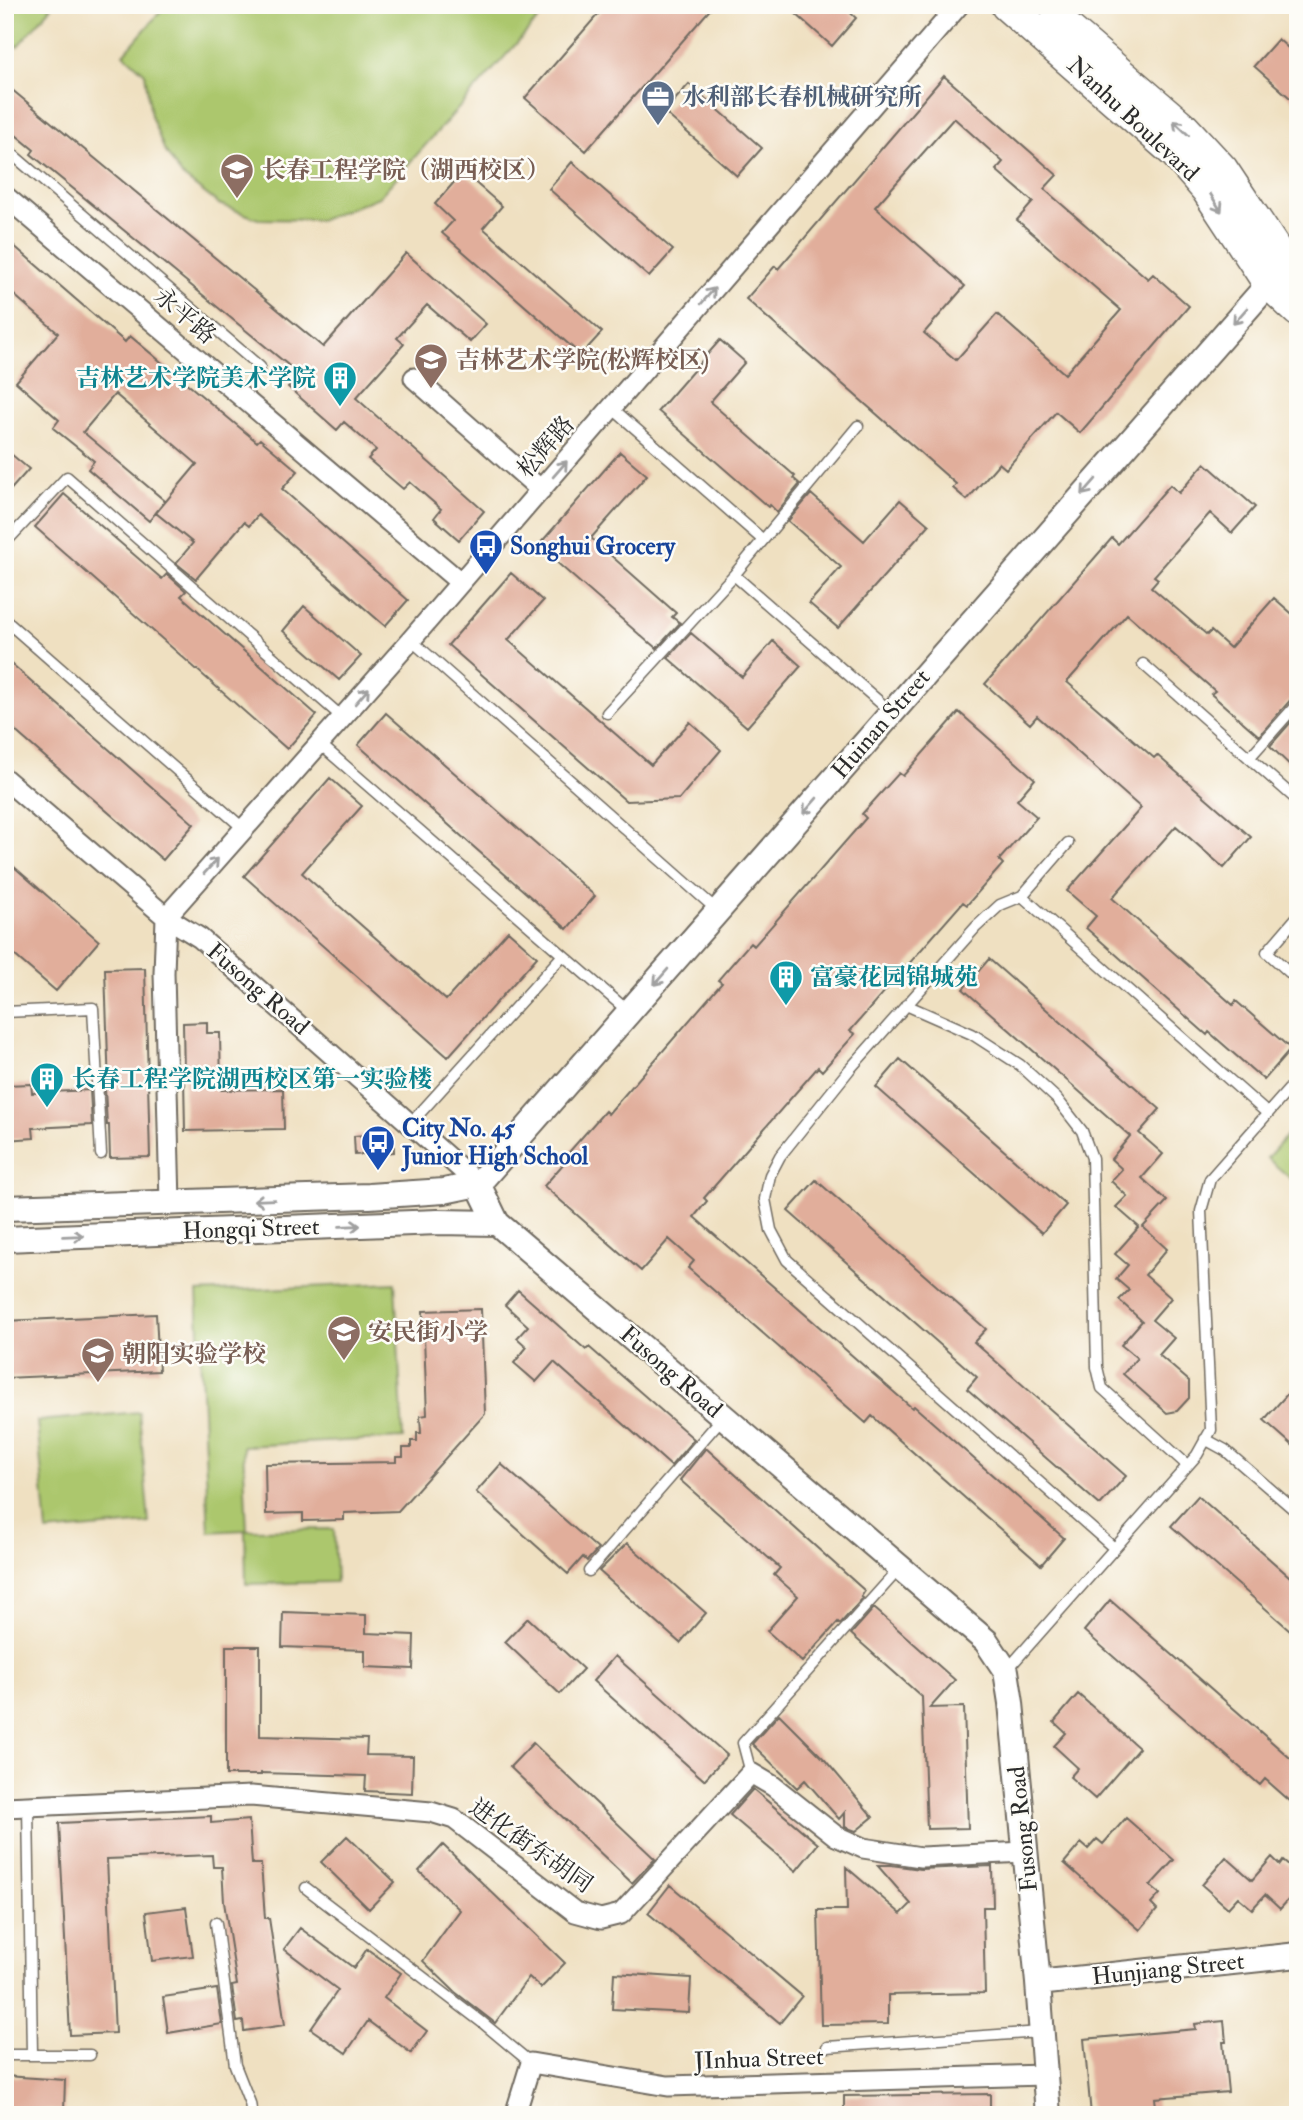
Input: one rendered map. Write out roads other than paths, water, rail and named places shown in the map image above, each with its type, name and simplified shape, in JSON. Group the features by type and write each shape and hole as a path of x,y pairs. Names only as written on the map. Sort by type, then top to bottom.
{"main road":[{"name":"Nanhu Boulevard","path":"1007,5 1176,153 1284,275"},
{"name":"Nanhu Boulevard","path":"1040,5 1182,128 1222,170 1284,275 1298,310"}],"street":[{"name":"松辉路","path":"166,917 411,640 959,5"},
{"name":"永平路","path":"5,196 460,582"},
{"name":"Huinan Street","path":"478,1184 891,712 1284,275"},
{"path":"414,378 541,490"},
{"name":"Fusong Road","path":"5,779 166,917 200,938 411,1123 478,1184 497,1223 986,1641 1006,1671 1011,1703 1048,2115"},
{"path":"166,917 164,973 170,1203"},
{"name":"Hongqi Street","path":"5,1208 369,1196 444,1191 478,1184"},
{"name":"Hongqi Street","path":"5,1238 438,1222 497,1223"},
{"path":"751,1773 773,1786 836,1836 863,1848 921,1857 1025,1852"},
{"name":"进化街东胡同","path":"5,1807 251,1797 431,1812 454,1819 575,1912 601,1919 621,1914 751,1773"},
{"name":"Hunjiang Street","path":"1038,1983 1298,1955"},
{"path":"515,2115 530,2063"},
{"name":"JInhua Street","path":"530,2063 668,2086 1044,2075"}],"lane":[{"path":"5,148 260,367"},
{"path":"612,408 763,540"},
{"path":"607,713 734,575 858,426"},
{"path":"5,543 67,477 343,718"},
{"path":"734,575 891,712"},
{"path":"5,620 244,829"},
{"path":"411,640 718,911"},
{"path":"1143,664 1298,801"},
{"path":"1249,758 1298,703"},
{"path":"320,744 629,1012"},
{"path":"1068,842 1023,896 1000,905 976,927 849,1070 780,1156 770,1175 765,1199 771,1230 787,1260 1114,1548"},
{"path":"1023,896 1267,1113"},
{"path":"1298,916 1267,952 1298,979"},
{"path":"411,1123 563,955"},
{"path":"906,1005 972,1034 1020,1065 1056,1099 1083,1131 1092,1158 1097,1367 1102,1388 1187,1465"},
{"path":"5,1012 93,1007 101,1154"},
{"path":"1006,1671 1197,1455 1210,1430 1201,1211 1210,1180 1298,1079"},
{"path":"589,1571 724,1417"},
{"path":"1205,1439 1225,1450 1298,1513"},
{"path":"751,1773 743,1743 900,1568"},
{"path":"28,1806 32,2054"},
{"path":"306,1888 483,2023 530,2063"},
{"path":"216,1923 235,2065 252,2115"},
{"path":"827,2047 1041,2032"},
{"path":"5,2055 90,2055"}],"place":[{"name":"水利部长春机械研究所","path":"658,127"},
{"name":"长春工程学院（湖西校区）","path":"237,200"},
{"name":"吉林艺术学院(松辉校区)","path":"431,390"},
{"name":"吉林艺术学院美术学院","path":"340,408"},
{"name":"Songhui Grocery","path":"486,576"},
{"name":"富豪花园锦城苑","path":"786,1007"},
{"name":"长春工程学院湖西校区第一实验楼","path":"47,1109"},
{"name":"City No. 45 Junior High School","path":"378,1172"},
{"name":"安民街小学","path":"344,1362"},
{"name":"朝阳实验学校","path":"98,1384"}]}
